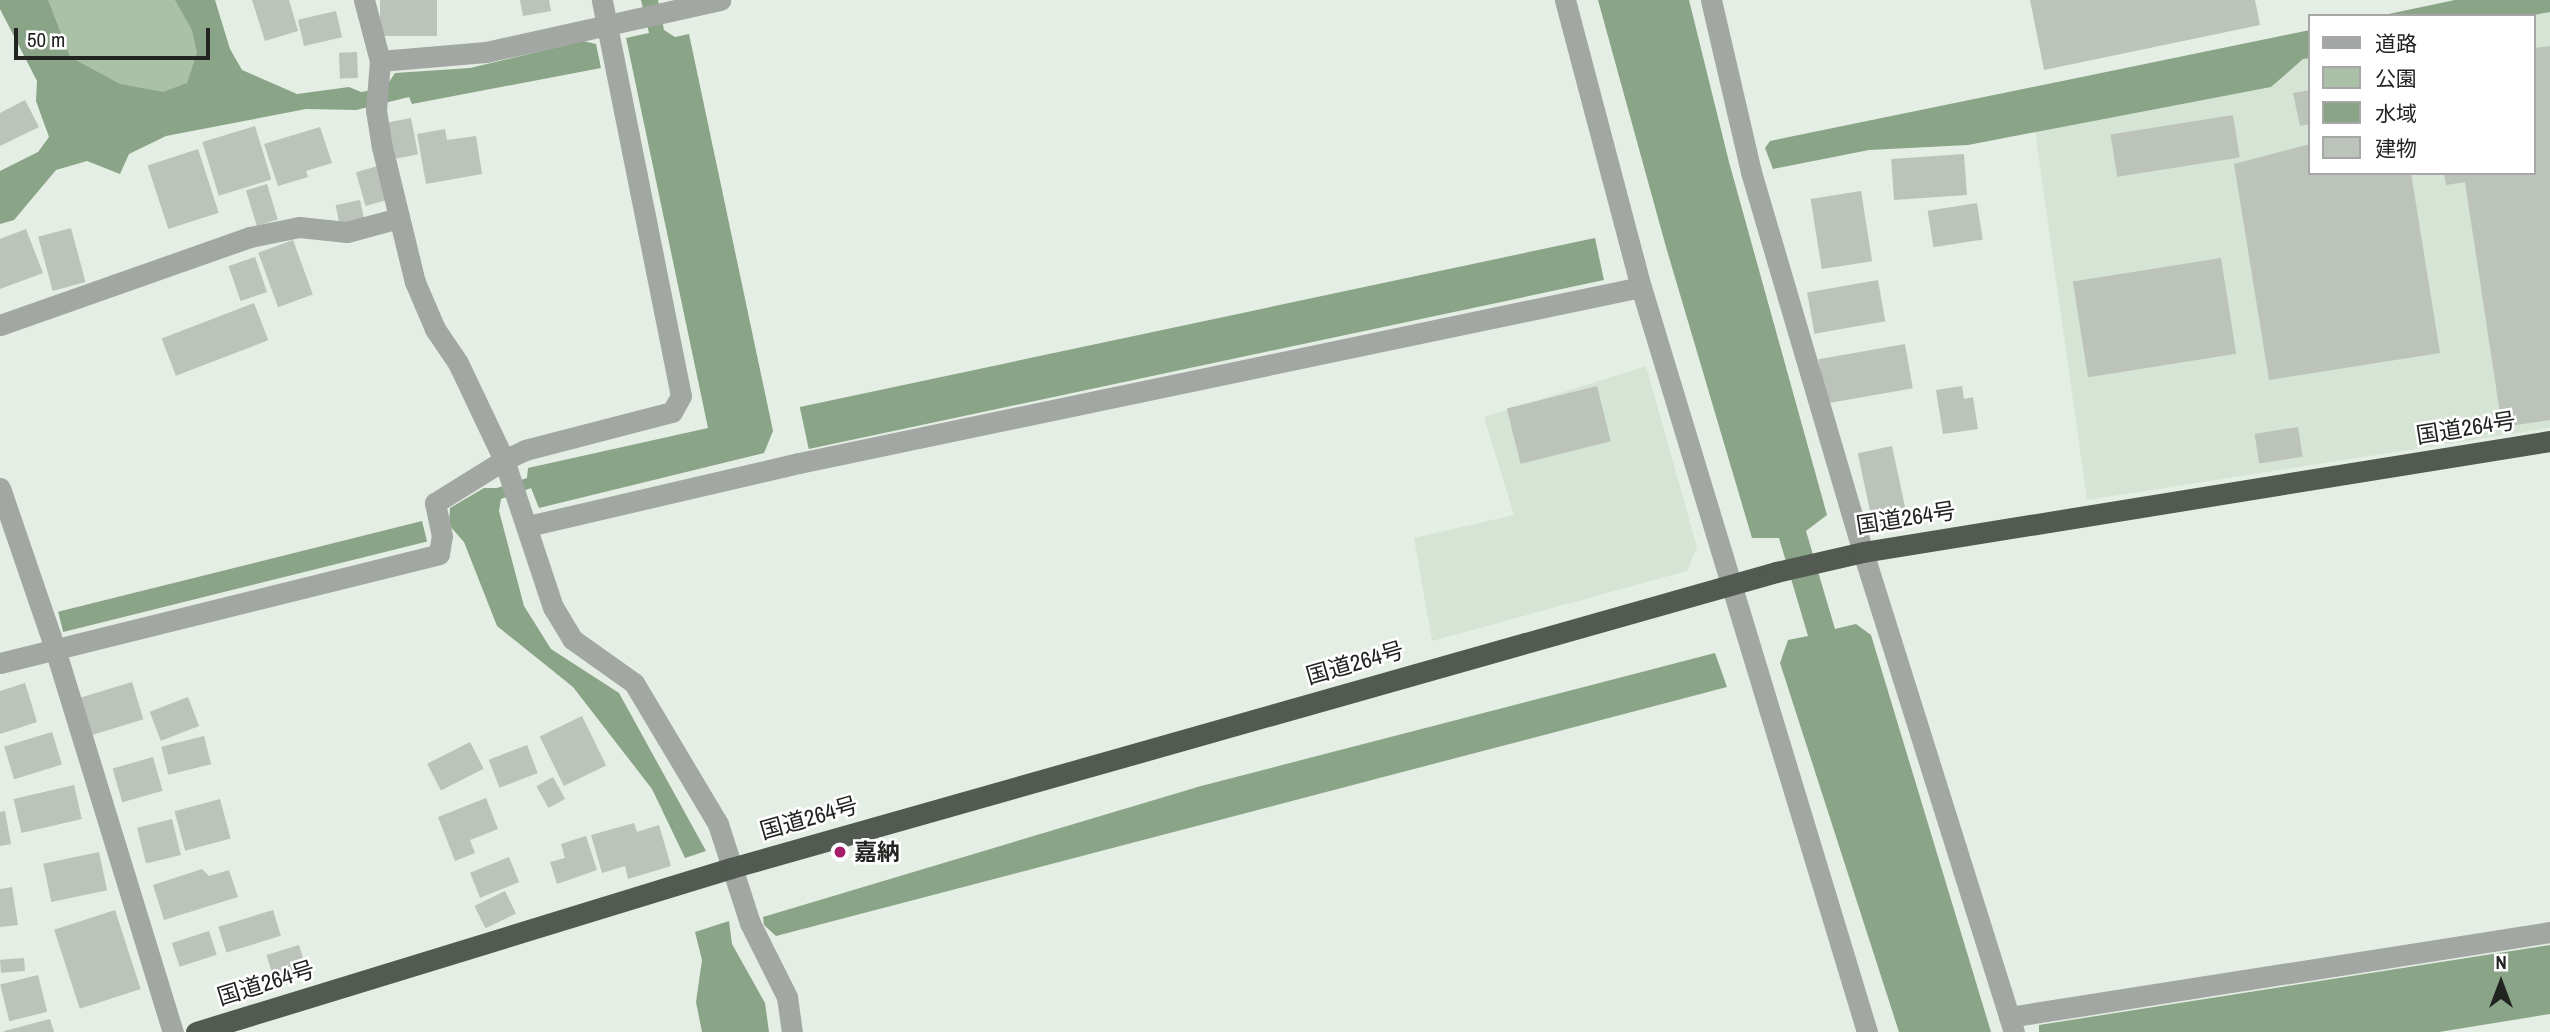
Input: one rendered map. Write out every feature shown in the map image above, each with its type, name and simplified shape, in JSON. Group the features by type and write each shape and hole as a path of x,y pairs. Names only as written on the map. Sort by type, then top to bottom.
{"highway":[{"name":"国道264号","path":"196,1032 731,868 1776,572 1863,552 2550,441"}],"street":[{"path":"364,0 378,72 376,110 415,282 430,317 458,363 508,469 553,607 572,639 634,683 718,824 750,923 787,997 792,1032"},
{"path":"0,663 439,554 442,536 435,503 508,469 525,450 672,412 681,396 602,0"},
{"path":"378,72 486,52 720,0"},
{"path":"1565,0 1640,287 1867,1032"},
{"path":"1710,0 1751,172 1863,552 2011,1024 2550,932"},
{"path":"0,325 250,237 299,227 347,232 399,218"},
{"path":"528,526 799,463 1640,287"},
{"path":"0,488 55,649 173,1032"}],"shaded area":[{"path":"2550,0 2550,428 2087,500 2030,95 2308,41 2308,175 2536,175 2536,14 2456,14"},
{"path":"1646,366 1697,547 1687,571 1432,641 1414,538 1514,515 1484,417"}],"green space":[{"path":"6,0 185,0 245,110 70,152"}],"water":[{"path":"0,0 48,0 70,57 120,84 163,92 187,83 197,53 192,30 175,0 215,0 230,49 242,70 297,94 349,87 361,92 385,88 395,73 470,68 583,41 596,44 601,68 412,104 409,97 356,110 306,109 166,136 129,154 120,174 87,161 56,170 14,220 0,224 0,171 38,152 49,137 36,101 37,81 0,9"},
{"path":"641,0 658,0 664,30 675,37 689,34 773,431 764,453 539,508 531,488 501,499 499,511 524,606 551,649 619,693 706,851 685,858 652,789 573,687 497,626 464,542 449,525 450,508 484,488 497,488 527,478 528,468 708,428 626,38 649,33"},
{"path":"1598,0 1689,0 1729,162 1827,515 1806,531 1835,629 1856,624 1871,635 1991,1032 1899,1032 1780,663 1788,640 1808,636 1779,538 1752,538 1666,247"},
{"path":"2455,0 2550,0 2550,12 2536,15 2388,14"},
{"path":"2308,30 2308,58 2303,59 2271,87 1968,145 1869,150 1773,169 1765,148 1770,141"},
{"path":"1595,238 1604,280 809,449 800,407"},
{"path":"422,521 427,541 63,632 58,612"},
{"path":"1715,653 1727,687 776,936 764,925 763,917 1201,786"},
{"path":"729,921 732,944 765,1003 769,1032 702,1032 696,1002 702,960 695,932"},
{"path":"2550,945 2550,1014 2439,1032 2039,1032 2039,1025"}],"building":[{"path":"252,0 289,0 298,31 265,41"},
{"path":"380,0 437,0 437,36 380,36"},
{"path":"520,0 549,0 551,11 523,16"},
{"path":"2030,0 2255,0 2260,25 2044,70"},
{"path":"336,11 342,37 304,46 298,20"},
{"path":"2550,46 2550,420 2502,427 2465,182 2446,185 2444,175 2536,175 2536,48"},
{"path":"357,52 358,78 340,79 339,53"},
{"path":"2308,90 2308,124 2300,126 2293,93"},
{"path":"25,100 39,127 0,146 0,113"},
{"path":"2233,115 2240,157 2117,177 2111,134"},
{"path":"411,118 418,154 395,159 387,123"},
{"path":"255,126 271,180 219,196 202,142"},
{"path":"320,127 332,163 306,171 308,177 278,186 264,144"},
{"path":"445,129 447,140 476,136 482,174 426,184 417,134"},
{"path":"2308,145 2308,175 2411,175 2440,353 2269,380 2234,164"},
{"path":"198,149 219,213 168,229 148,165"},
{"path":"1964,154 1967,195 1894,200 1891,159"},
{"path":"378,166 388,200 366,206 356,172"},
{"path":"267,184 278,219 257,226 246,190"},
{"path":"1861,191 1872,261 1822,269 1811,199"},
{"path":"360,200 364,219 339,224 336,205"},
{"path":"1977,203 1983,240 1933,247 1928,211"},
{"path":"71,228 85,282 53,291 38,237"},
{"path":"26,229 43,273 0,289 0,239"},
{"path":"293,240 313,295 278,307 258,253"},
{"path":"255,257 267,292 241,301 229,266"},
{"path":"2221,258 2236,354 2088,377 2073,281"},
{"path":"1878,280 1885,321 1814,334 1807,293"},
{"path":"254,303 268,340 176,376 162,338"},
{"path":"1905,344 1913,388 1826,404 1818,359"},
{"path":"1597,386 1611,441 1521,464 1507,408"},
{"path":"1962,386 1964,399 1973,397 1978,429 1943,434 1936,390"},
{"path":"2298,427 2303,457 2259,464 2255,434"},
{"path":"1892,446 1908,522 1874,530 1858,453"},
{"path":"132,682 143,719 90,736 78,698"},
{"path":"25,683 37,722 0,734 0,691"},
{"path":"188,697 199,726 161,741 150,712"},
{"path":"582,716 606,765 564,786 540,737"},
{"path":"52,732 62,765 14,779 4,747"},
{"path":"204,736 211,764 168,775 161,747"},
{"path":"470,742 484,769 441,791 427,764"},
{"path":"527,745 538,773 499,788 489,760"},
{"path":"153,757 163,791 122,802 113,769"},
{"path":"553,777 565,799 549,808 536,786"},
{"path":"74,785 82,819 21,833 14,799"},
{"path":"486,798 498,829 470,840 475,853 455,861 438,817"},
{"path":"220,799 231,839 185,851 175,811"},
{"path":"5,811 11,844 0,846 0,812"},
{"path":"172,819 181,855 146,864 137,828"},
{"path":"634,823 637,832 659,825 671,866 628,879 625,866 602,873 591,835"},
{"path":"586,836 597,870 557,884 550,862 565,858 561,844"},
{"path":"99,852 107,890 51,902 43,864"},
{"path":"509,857 519,882 480,898 470,873"},
{"path":"202,869 209,876 229,870 238,897 164,920 153,885"},
{"path":"12,887 18,925 0,927 0,889"},
{"path":"505,891 516,913 485,928 474,906"},
{"path":"115,910 141,989 80,1009 54,930"},
{"path":"273,910 281,936 226,952 218,927"},
{"path":"209,931 217,955 180,967 172,943"},
{"path":"299,945 308,974 275,984 266,955"},
{"path":"24,958 25,971 1,973 0,960"},
{"path":"38,975 47,1012 9,1021 0,984"},
{"path":"50,1019 54,1032 4,1032 4,1031"}],"place":[{"name":"嘉納","path":"840,852"}]}
